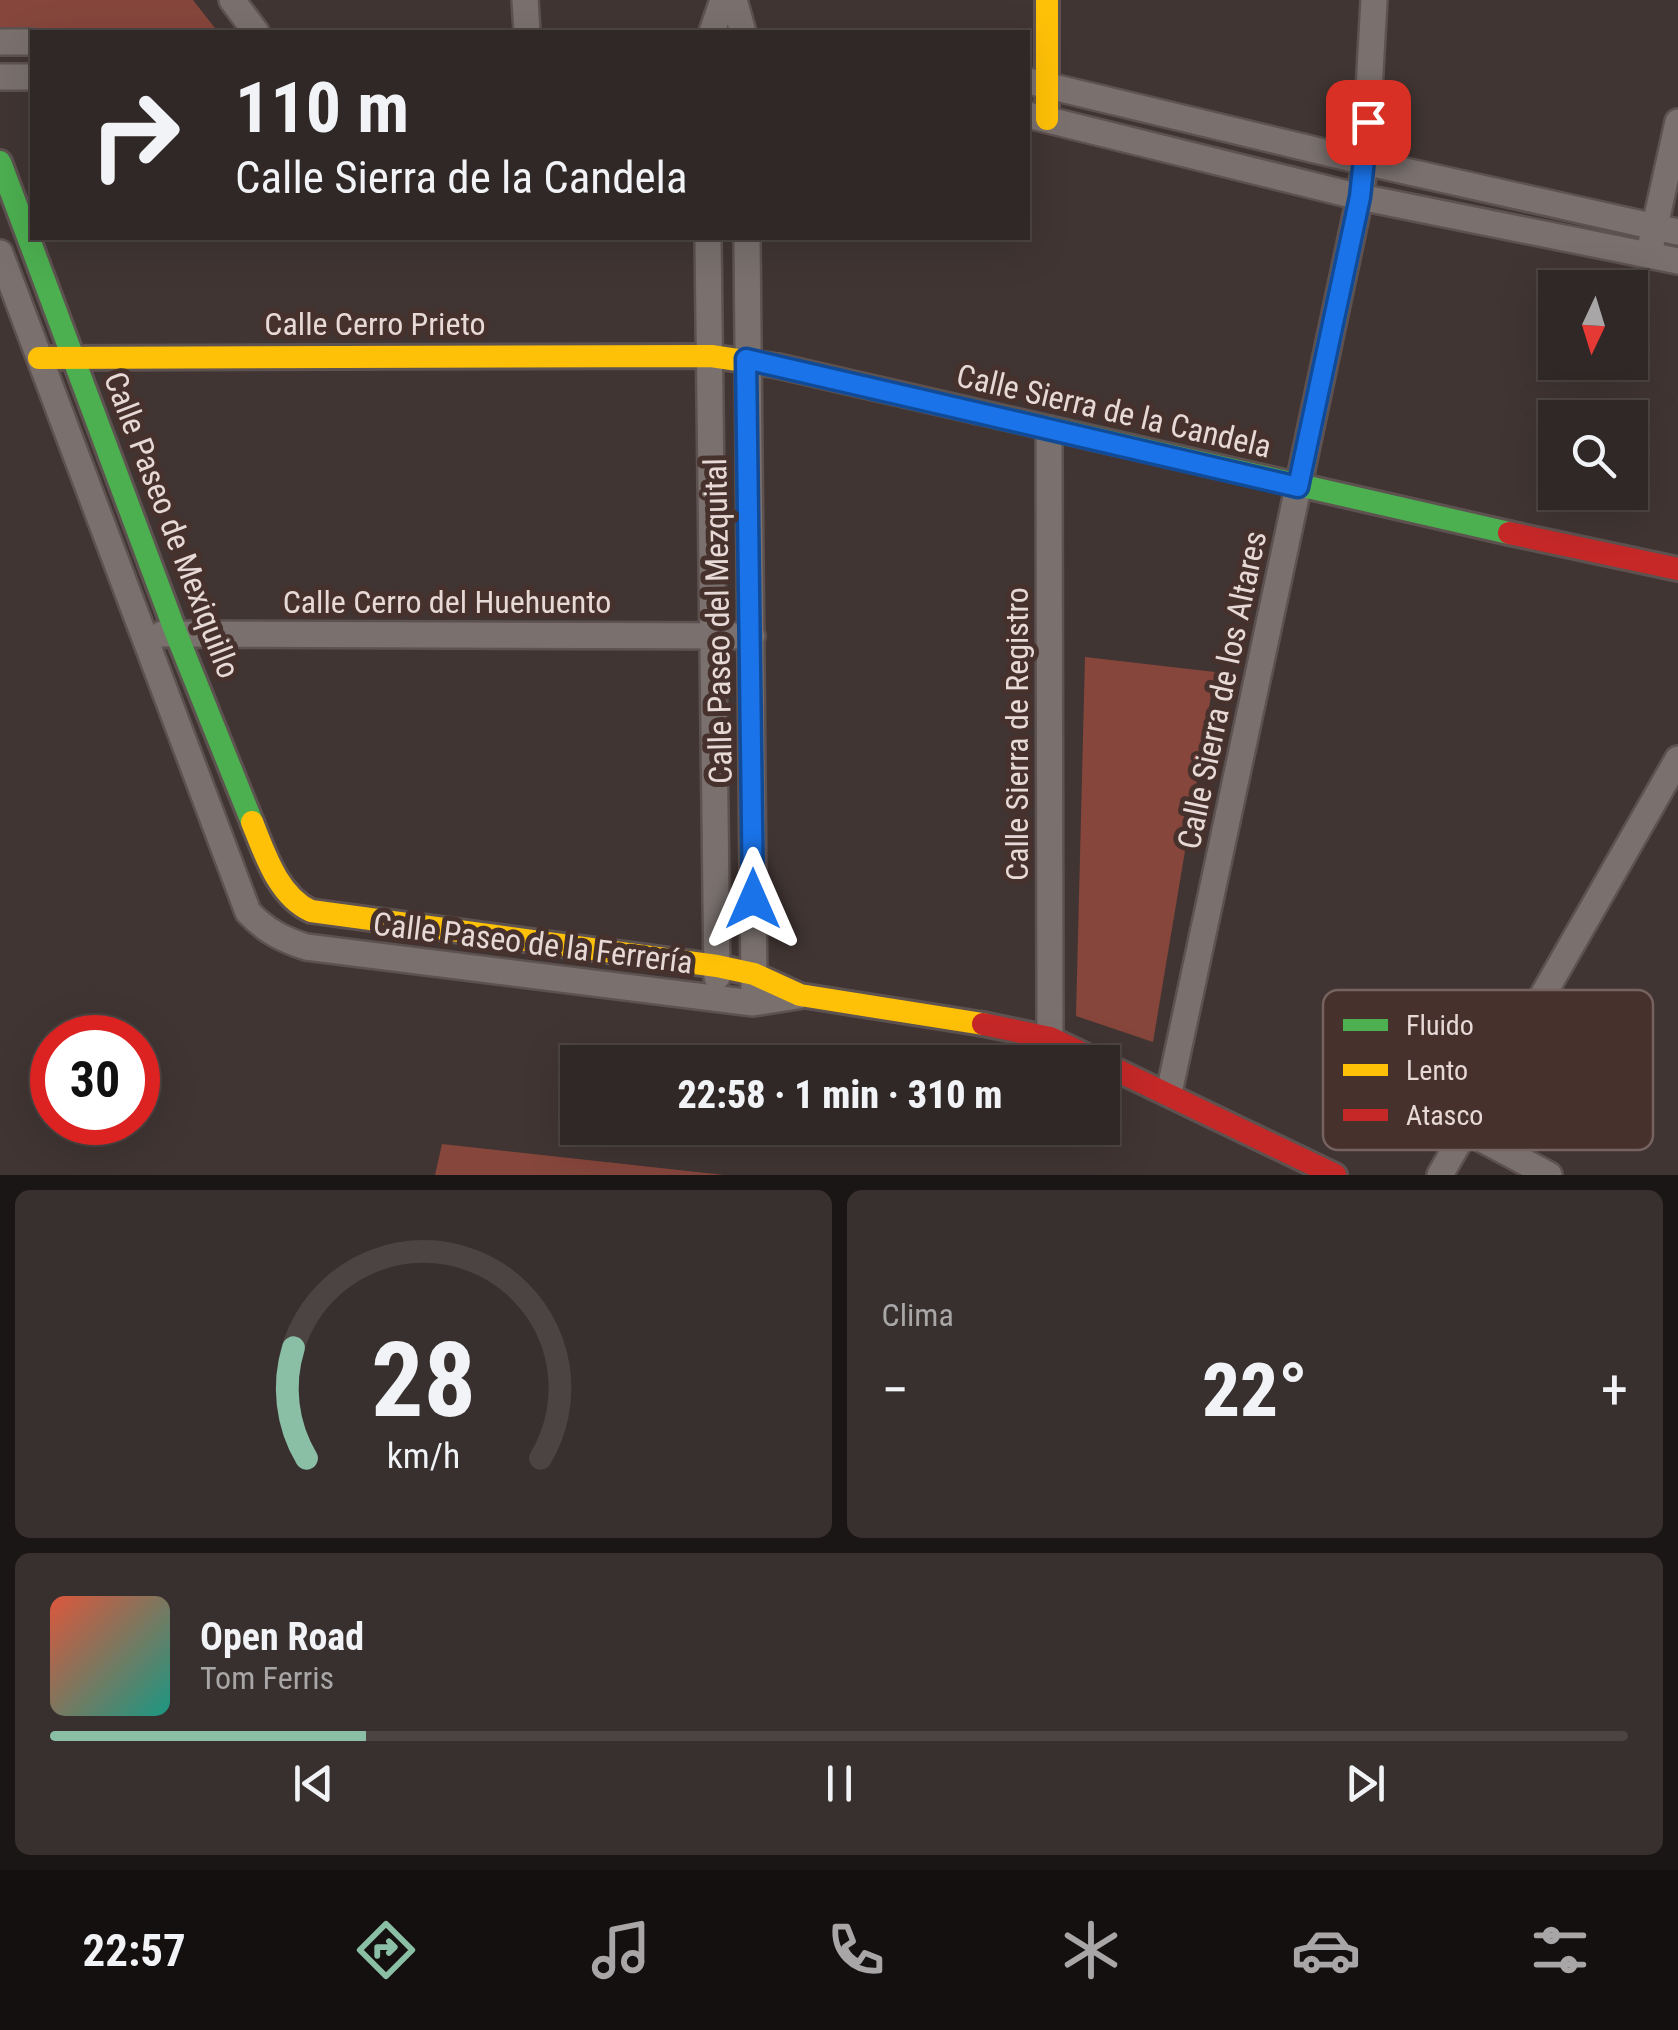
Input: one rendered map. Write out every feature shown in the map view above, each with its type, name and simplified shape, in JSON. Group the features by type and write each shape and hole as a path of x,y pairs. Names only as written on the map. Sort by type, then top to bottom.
{"street":[{"path":"232,0 254,30"},
{"path":"525,0 528,30"},
{"path":"713,30 723,0"},
{"path":"734,0 742,30"},
{"path":"1048,0 1038,117 1360,197 1678,261"},
{"name":"Calle Sierra de los Altares","path":"1169,1093 1360,197 1374,1"},
{"path":"0,42 30,42"},
{"path":"0,77 30,77"},
{"path":"1038,84 1666,230"},
{"path":"1648,255 1666,230 1678,122"},
{"name":"Calle Paseo de Mexiquillo","path":"0,162 30,240"},
{"name":"Calle Paseo de Mexiquillo","path":"30,240 176,632 270,866 295,904"},
{"name":"Calle Paseo del Mezquital","path":"708,240 716,998"},
{"name":"Calle Paseo del Mezquital","path":"747,240 754,1003"},
{"name":"Calle Paseo de Mexiquillo","path":"0,253 248,912 262,926"},
{"name":"Calle Cerro Prieto","path":"39,358 712,356"},
{"name":"Calle Sierra de la Candela","path":"712,356 746,359 1298,487 1678,569"},
{"name":"Calle Sierra de Registro","path":"1049,429 1050,1038"},
{"name":"Calle Cerro del Huehuento","path":"142,636 176,632 752,636"},
{"path":"1546,990 1678,760"},
{"path":"262,926 295,904"},
{"name":"Calle Paseo de la Ferrería","path":"295,904 312,911 717,966 754,974 800,995 1050,1038 1335,1175"},
{"name":"Calle Paseo de la Ferrería","path":"262,926 281,939 306,947 754,1003 800,995"},
{"path":"1440,1175 1454,1150"},
{"path":"1503,1150 1549,1175"}],"shaded area":[{"path":"0,0 193,0 215,28 30,30 0,32"},
{"path":"1085,657 1215,672 1153,1042 1076,1016"},
{"path":"442,1144 724,1175 435,1175"}],"traffic: fast":[{"path":"0,162 176,633 252,822"},
{"path":"778,366 1509,533"}],"traffic: slow":[{"path":"1047,0 1047,119"},
{"path":"39,358 711,356 778,366"},
{"path":"252,822 281,885 311,911 717,966 754,974 800,995 983,1024"}],"traffic: jam":[{"path":"1509,533 1678,569"},
{"path":"983,1024 1050,1038 1335,1175"}],"route":[{"path":"753,899 746,359 1298,487 1360,197 1368,122"}]}
